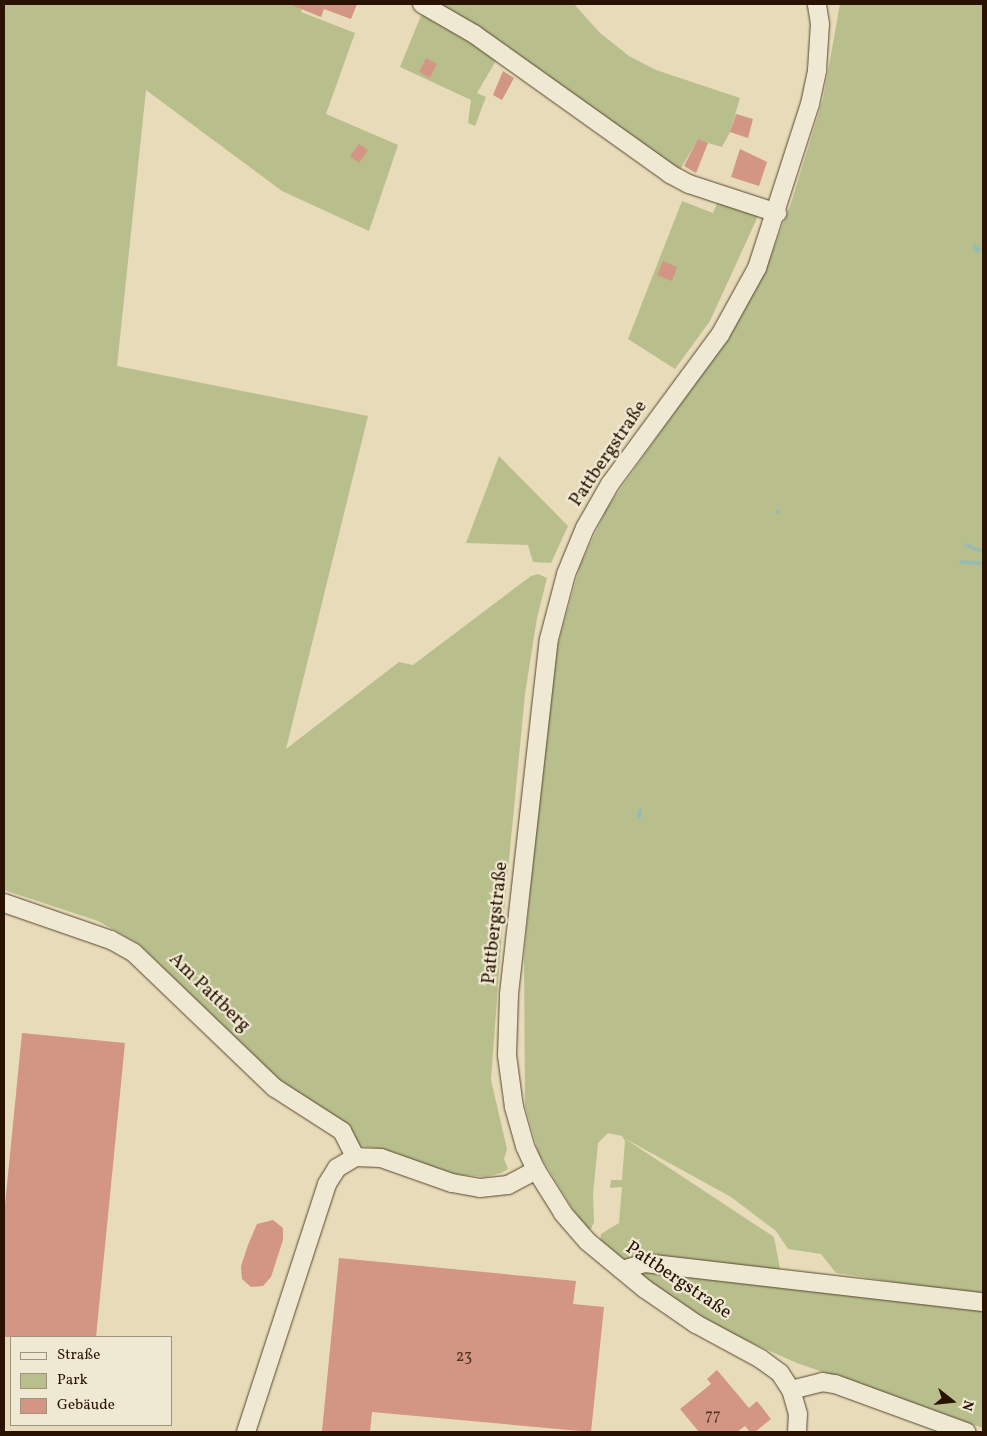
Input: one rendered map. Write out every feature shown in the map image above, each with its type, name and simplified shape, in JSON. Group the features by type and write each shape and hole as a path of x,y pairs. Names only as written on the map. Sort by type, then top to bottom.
{"street":[{"path":"422,4 474,34 670,174 690,184 777,213"},
{"name":"Pattbergstraße","path":"791,1390 780,1373 761,1359 696,1324 622,1270 587,1241 563,1213 536,1170 514,1107 507,1056 509,994 549,639 566,574 585,528 610,484 732,317 757,268 804,128 817,70 820,24 817,4"},
{"name":"Am Pattberg","path":"4,903 111,940 134,953 276,1088 342,1132 355,1157"},
{"path":"246,1432 327,1184 337,1168 355,1157 381,1158 452,1183 480,1188 508,1185 536,1170"},
{"path":"622,1270 645,1263 983,1302"},
{"path":"796,1432 798,1414 791,1390 822,1382 835,1384 966,1432"}],"green space":[{"path":"4,4 304,4 301,12 355,33 326,114 398,145 369,231 282,191 146,90 117,366 368,416 286,749 399,662 413,665 531,576 538,574 547,578 537,618 525,694 502,932 491,1080 507,1149 504,1159 508,1169 501,1173 486,1177 454,1174 377,1148 360,1146 349,1129 288,1089 139,944 98,921 4,890"},
{"path":"433,4 574,4 600,33 629,56 656,70 740,98 730,132 722,147 698,140 679,171"},
{"path":"840,4 983,4 983,1296 836,1273 821,1254 788,1249 776,1231 731,1197 624,1138 774,1237 783,1285 983,1311 983,1428 797,1363 707,1323 664,1295 600,1242 601,1234 619,1223 622,1187 610,1188 611,1180 622,1180 625,1141 622,1136 608,1133 598,1143 593,1194 594,1222 591,1229 585,1229 539,1154 525,1106 524,958 539,787 555,655 580,566 607,508 726,339 765,271 791,203 823,99"},
{"path":"422,13 465,36 497,59 477,93 486,97 475,126 468,123 471,100 400,67"},
{"path":"682,201 713,213 718,201 758,216 710,321 675,369 628,339"},
{"path":"499,456 568,526 551,563 533,562 528,545 466,543"}],"building":[{"path":"289,4 357,4 351,19 324,9 321,17"},
{"path":"426,58 437,64 430,78 419,72"},
{"path":"503,71 514,78 502,100 493,95"},
{"path":"736,114 753,119 748,138 730,132"},
{"path":"698,139 708,143 696,173 684,166"},
{"path":"359,144 368,150 359,163 350,156"},
{"path":"740,149 767,162 759,186 731,177"},
{"path":"663,261 677,267 672,281 657,275"},
{"path":"22,1033 125,1043 96,1336 4,1337 4,1215"},
{"path":"273,1220 283,1228 283,1240 271,1277 263,1286 251,1287 242,1279 241,1266 257,1224"},
{"path":"339,1258 576,1281 573,1304 604,1307 591,1432 372,1412 370,1432 322,1431"},
{"path":"717,1370 749,1408 757,1401 771,1419 755,1432 750,1432 745,1426 737,1432 699,1432 680,1409 711,1384 707,1379"}],"waterway":[{"path":"966,545 983,552"},
{"path":"961,562 983,563"},
{"path":"639,817 640,811"}]}
